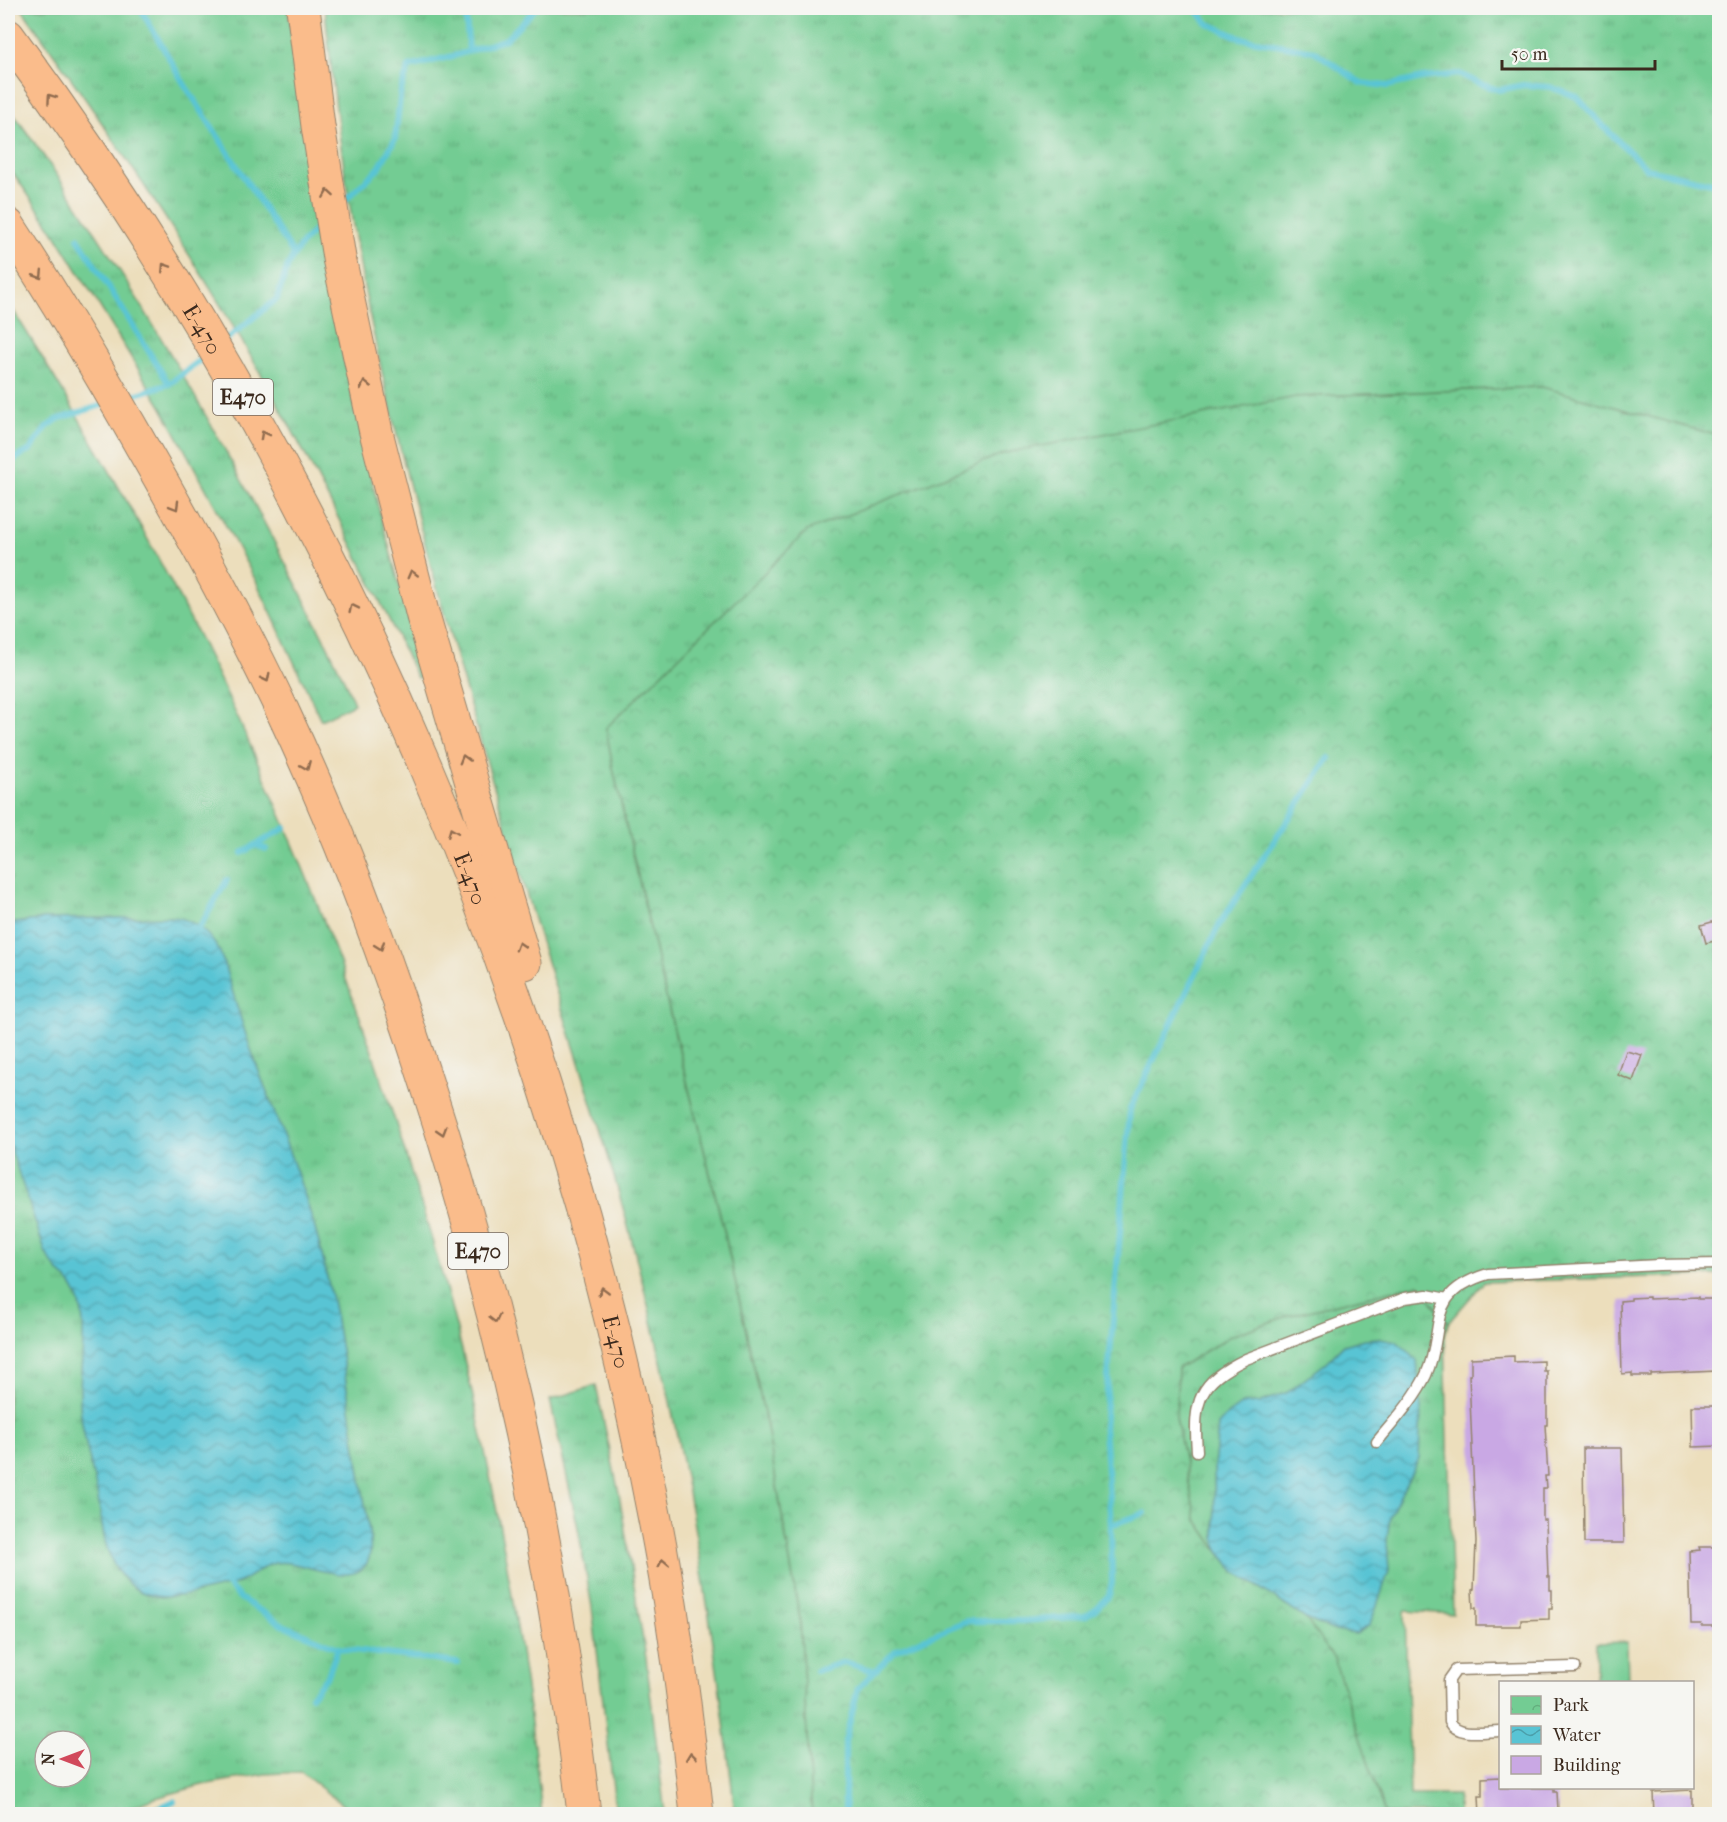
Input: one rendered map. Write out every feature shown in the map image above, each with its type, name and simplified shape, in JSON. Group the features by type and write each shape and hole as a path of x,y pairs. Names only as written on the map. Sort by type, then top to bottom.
{"highway":[{"path":"303,8 324,163 352,326 376,432 428,631 592,1187 591,1246"},
{"name":"E-470","path":"8,36 179,289 238,388 312,528 378,661 441,804 498,949 545,1090 591,1246 623,1369 665,1575 683,1695 697,1815"},
{"name":"E470","path":"8,225 98,370 180,513 283,712 333,828 406,1018 477,1246 514,1398 534,1491 567,1688 584,1815"}],"lane":[{"path":"1377,1442 1420,1388 1432,1355 1437,1319 1447,1299 1458,1287 1474,1278 1488,1274 1719,1264"},
{"path":"1197,1451 1195,1427 1202,1394 1214,1378 1227,1369 1257,1355 1405,1298 1427,1295 1447,1299"},
{"path":"1499,1731 1463,1731 1452,1726 1449,1680 1456,1670 1575,1667"}],"green space":[{"path":"21,8 288,8 317,223 336,325 378,506 424,676 417,678 332,505 239,336 188,252 134,170"},
{"path":"325,8 1719,8 1719,436 1541,387 1296,397 606,728 613,768 668,1005 724,1230 766,1422 800,1619 812,1814 735,1814 705,1589 662,1366 616,1184 479,734 402,455 356,245 335,103"},
{"path":"8,106 102,242 188,384 268,529 343,677 354,704 321,720 256,581 161,406 52,229 8,166"},
{"path":"8,302 115,479 212,663 297,852 370,1046 439,1264 457,1328 488,1465 510,1580 528,1697 542,1814 354,1814 301,1772 265,1774 202,1785 152,1799 115,1814 8,1814"},
{"path":"1542,387 1719,436 1719,1275 1484,1282 1448,1323 1419,1284 1287,1316 1230,1336 1178,1368 1176,1418 1196,1519 1236,1572 1306,1619 1334,1659 1385,1814 812,1814 800,1619 766,1422 724,1230 668,1005 613,768 606,728 807,531 1005,453 1296,397"},
{"path":"1419,1284 1448,1323 1445,1336 1453,1614 1405,1611 1410,1795 1458,1795 1458,1814 1385,1814 1380,1796 1236,1572 1196,1519 1176,1418 1178,1368 1230,1336 1287,1316"},
{"path":"596,1385 619,1494 646,1658 665,1814 616,1814 592,1607 578,1528 550,1400"},
{"path":"1627,1642 1628,1681 1596,1681 1596,1643"}],"water":[{"path":"174,917 195,924 211,939 220,952 249,1045 313,1223 336,1322 370,1535 370,1554 365,1566 355,1573 343,1574 299,1565 275,1563 229,1586 181,1596 157,1596 135,1589 126,1581 112,1561 105,1542 81,1413 82,1314 76,1293 45,1251 8,1141 8,924 44,919"},
{"path":"1380,1338 1396,1341 1417,1361 1421,1409 1419,1458 1390,1516 1387,1540 1389,1571 1370,1625 1356,1634 1335,1631 1306,1619 1236,1572 1219,1552 1215,1538 1214,1468 1218,1425 1228,1414 1242,1404 1259,1403 1288,1392 1326,1363 1344,1345 1365,1339"}],"building":[{"path":"1719,920 1719,940 1706,943 1701,925"},
{"path":"1626,1051 1642,1055 1633,1081 1618,1075"},
{"path":"1649,1297 1649,1299 1698,1297 1698,1299 1719,1299 1719,1369 1717,1371 1651,1374 1651,1376 1622,1374 1620,1301"},
{"path":"1514,1356 1514,1362 1544,1361 1544,1371 1547,1371 1547,1425 1545,1425 1548,1476 1545,1476 1546,1488 1543,1488 1543,1520 1546,1520 1548,1577 1550,1577 1550,1590 1552,1590 1552,1609 1549,1609 1549,1619 1521,1620 1521,1626 1476,1626 1476,1608 1473,1608 1472,1590 1474,1589 1476,1542 1469,1375 1471,1375 1471,1358"},
{"path":"1692,1406 1719,1406 1719,1446 1693,1447"},
{"path":"1583,1448 1622,1448 1624,1543 1584,1543"},
{"path":"1699,1547 1717,1547 1719,1550 1719,1626 1691,1624 1689,1551 1700,1550"},
{"path":"1499,1777 1499,1789 1554,1789 1554,1792 1557,1792 1558,1810 1555,1810 1555,1815 1480,1815 1479,1796 1482,1796 1482,1778"},
{"path":"1692,1790 1692,1815 1654,1815 1653,1792"}],"waterway":[{"path":"140,8 183,82 294,255"},
{"path":"465,8 469,51"},
{"path":"342,203 379,168 395,139 401,90 409,67 506,39 536,8"},
{"path":"1195,8 1207,23 1240,38 1314,51 1361,83 1387,86 1422,78 1460,74 1499,90 1523,85 1550,87 1577,97 1647,169 1720,185"},
{"path":"222,343 277,299 288,265 302,243 322,223"},
{"path":"78,238 169,384"},
{"path":"124,398 169,384 207,355"},
{"path":"8,463 30,450 47,427 58,419 106,404"},
{"path":"845,1814 845,1741 858,1688 896,1650 966,1621 1023,1621 1085,1616 1097,1608 1109,1595 1112,1583 1111,1525 1104,1428 1130,1109 1220,923 1329,758"},
{"path":"242,853 285,828"},
{"path":"255,845 266,849"},
{"path":"197,932 227,880"},
{"path":"1111,1525 1145,1513"},
{"path":"224,1581 240,1598 283,1625 338,1648 458,1663"},
{"path":"311,1696 328,1675 338,1648"},
{"path":"816,1671 844,1662 875,1671"},
{"path":"145,1814 174,1801"}]}
